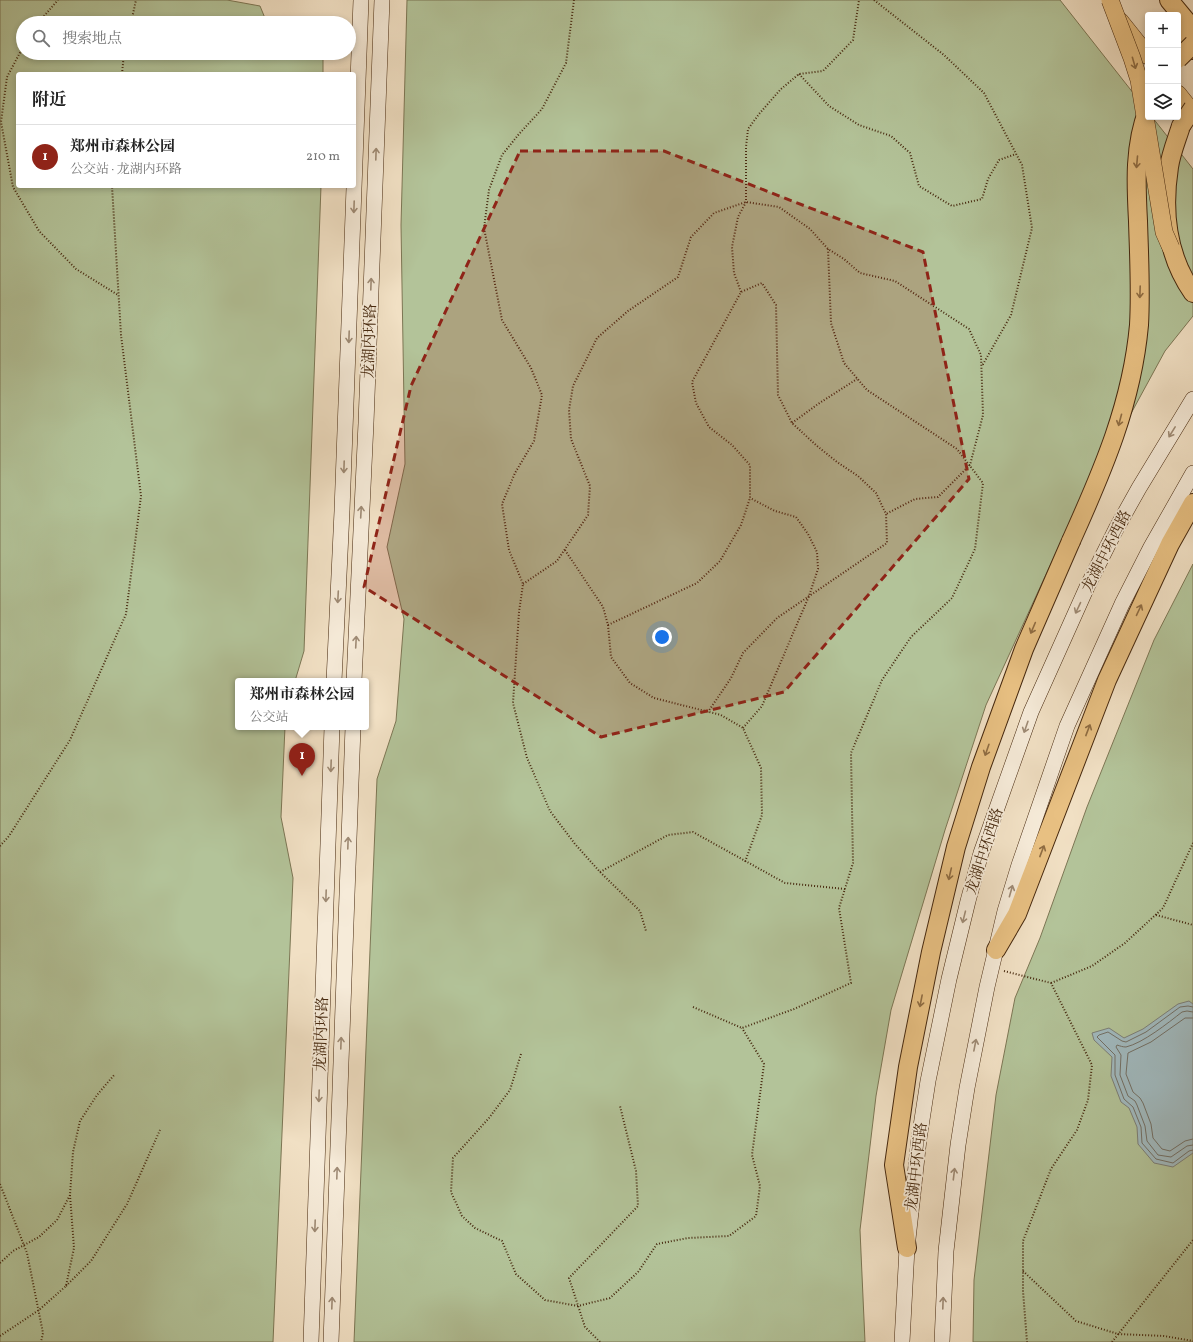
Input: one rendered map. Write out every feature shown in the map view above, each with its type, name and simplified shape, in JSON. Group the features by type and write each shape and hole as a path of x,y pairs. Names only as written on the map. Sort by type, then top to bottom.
{"highway":[{"path":"1156,0 1165,12"},
{"path":"1169,0 1193,29"},
{"path":"1181,34 1193,50"},
{"path":"1181,56 1193,44"},
{"path":"1193,108 1181,126 1169,167 1166,222 1171,248 1180,271 1193,293"},
{"path":"907,1248 894,1165 908,1068 931,952 956,847 981,767 1024,649 1093,493 1114,439 1120,422 1131,373 1139,325 1140,275 1136,167 1139,145 1145,120"},
{"path":"996,950 1017,914 1107,680 1170,544 1193,503"}],"main road":[{"name":"龙湖内环路","path":"356,153 362,0"},
{"name":"龙湖内环路","path":"354,678 366,423 382,0"},
{"path":"1103,0 1145,52"},
{"path":"1110,0 1139,80 1164,232 1171,248"},
{"path":"1181,98 1193,113"},
{"name":"龙湖内环路","path":"334,678 355,188"},
{"name":"龙湖中环西路","path":"902,1342 907,1248 919,1139 928,1081 949,979 981,853 1031,712 1087,587 1139,488 1193,399"},
{"path":"942,1342 946,1252 958,1145 967,1088 996,950 1019,865 1067,726 1122,604 1151,547 1193,473"},
{"name":"龙湖内环路","path":"310,1342 332,730"},
{"name":"龙湖内环路","path":"331,1342 352,730"}],"path":[{"path":"44,16 58,0"},
{"path":"133,16 136,0"},
{"path":"574,0 566,63 542,109 502,155 489,190 484,228 502,320 530,368 542,395 534,441 515,473 502,504 509,550 523,584 519,612 514,703 527,758 550,811 575,844 600,872 640,911 646,931"},
{"path":"741,292 734,272 732,247 738,217 746,202 746,147 748,129 781,89 799,74 823,71 853,40 859,0"},
{"path":"874,0 944,56 984,93 1022,166 1032,228 1011,315 982,367"},
{"path":"16,60 7,77 1,122 13,187 39,230 76,269 118,294"},
{"path":"122,72 123,60"},
{"path":"799,74 829,106 859,125 891,136 910,153 919,186 952,206 982,200 988,179 999,160 1016,154"},
{"path":"0,846 9,836 70,740 126,614 141,496 121,335 112,188"},
{"path":"523,584 557,561 588,515 590,486 571,439 569,410 573,386 597,338 628,311 678,277 691,237 714,213 746,202 779,207 810,229 828,249 844,259 860,272 895,281 969,329 981,355 983,415 970,465 938,497 915,499 886,514"},
{"path":"742,1028 794,1009 851,983 839,908 853,863 851,753 882,680 911,637 952,598 975,549 983,482 957,449 867,390 844,363 830,323 828,249"},
{"path":"608,624 697,583 720,561 741,525 750,498 750,465 732,445 710,427 696,403 692,382 741,292 762,283 776,304 778,395 792,423 816,446 858,476 876,493 886,514 887,543 777,618 743,653 731,678 708,712"},
{"path":"792,423 857,379"},
{"path":"743,728 762,706 818,569 817,552 808,534 796,517 775,511 750,498"},
{"path":"565,550 603,607 608,624 611,657 630,683 654,698 721,715 743,728 761,768 762,815 745,862"},
{"path":"600,872 668,835 693,832 785,883 845,888"},
{"path":"992,968 1051,983 1092,966 1125,943 1163,908 1193,843"},
{"path":"1155,915 1193,925"},
{"path":"1027,1342 1023,1291 1023,1241 1051,1169 1077,1130 1088,1100 1092,1065 1051,983"},
{"path":"521,1054 510,1090 489,1118 453,1158 451,1192 462,1216 475,1228 502,1241 516,1274 545,1300 578,1306 610,1298 638,1272 658,1244 688,1238 729,1236 756,1216 760,1186 752,1155 764,1064 742,1028 693,1007"},
{"path":"66,1286 74,1248 70,1195 73,1152 80,1121 115,1074"},
{"path":"600,1342 585,1327 569,1278 638,1206 636,1171 620,1106"},
{"path":"0,1336 38,1310 66,1286 91,1261 126,1204 160,1130"},
{"path":"0,1184 27,1253 43,1333 41,1342"},
{"path":"0,1263 13,1251 39,1237 57,1220 70,1195"},
{"path":"1112,1342 1193,1240"},
{"path":"1023,1271 1076,1321 1118,1334 1164,1336 1193,1341"}],"highlighted area":[{"path":"520,151 664,151 923,252 969,479 784,692 601,737 364,587 411,386"}],"green space":[{"path":"0,0 227,0 260,6 264,16 16,16 16,60 323,60 323,72 16,72 16,188 321,188 304,651 296,678 235,678 235,730 285,730 281,817 293,878 273,1342 0,1342"},
{"path":"407,0 1060,0 1145,108 1145,120 1154,120 1193,169 1193,316 1165,351 1060,544 986,705 945,830 891,1010 876,1096 860,1230 865,1342 354,1342 377,779 396,721 404,619 387,547 405,464 401,225"},
{"path":"1193,564 1193,1342 973,1342 974,1280 996,1095 1015,998 1040,938 1087,807 1154,640"}],"water":[{"path":"1189,1001 1193,1004 1193,1153 1173,1167 1154,1163 1138,1144 1137,1127 1129,1108 1121,1102 1111,1076 1112,1057 1094,1040 1092,1033 1109,1028 1124,1038 1143,1029 1178,1004"}],"place":[{"name":"郑州市森林公园","path":"302,776"}]}
